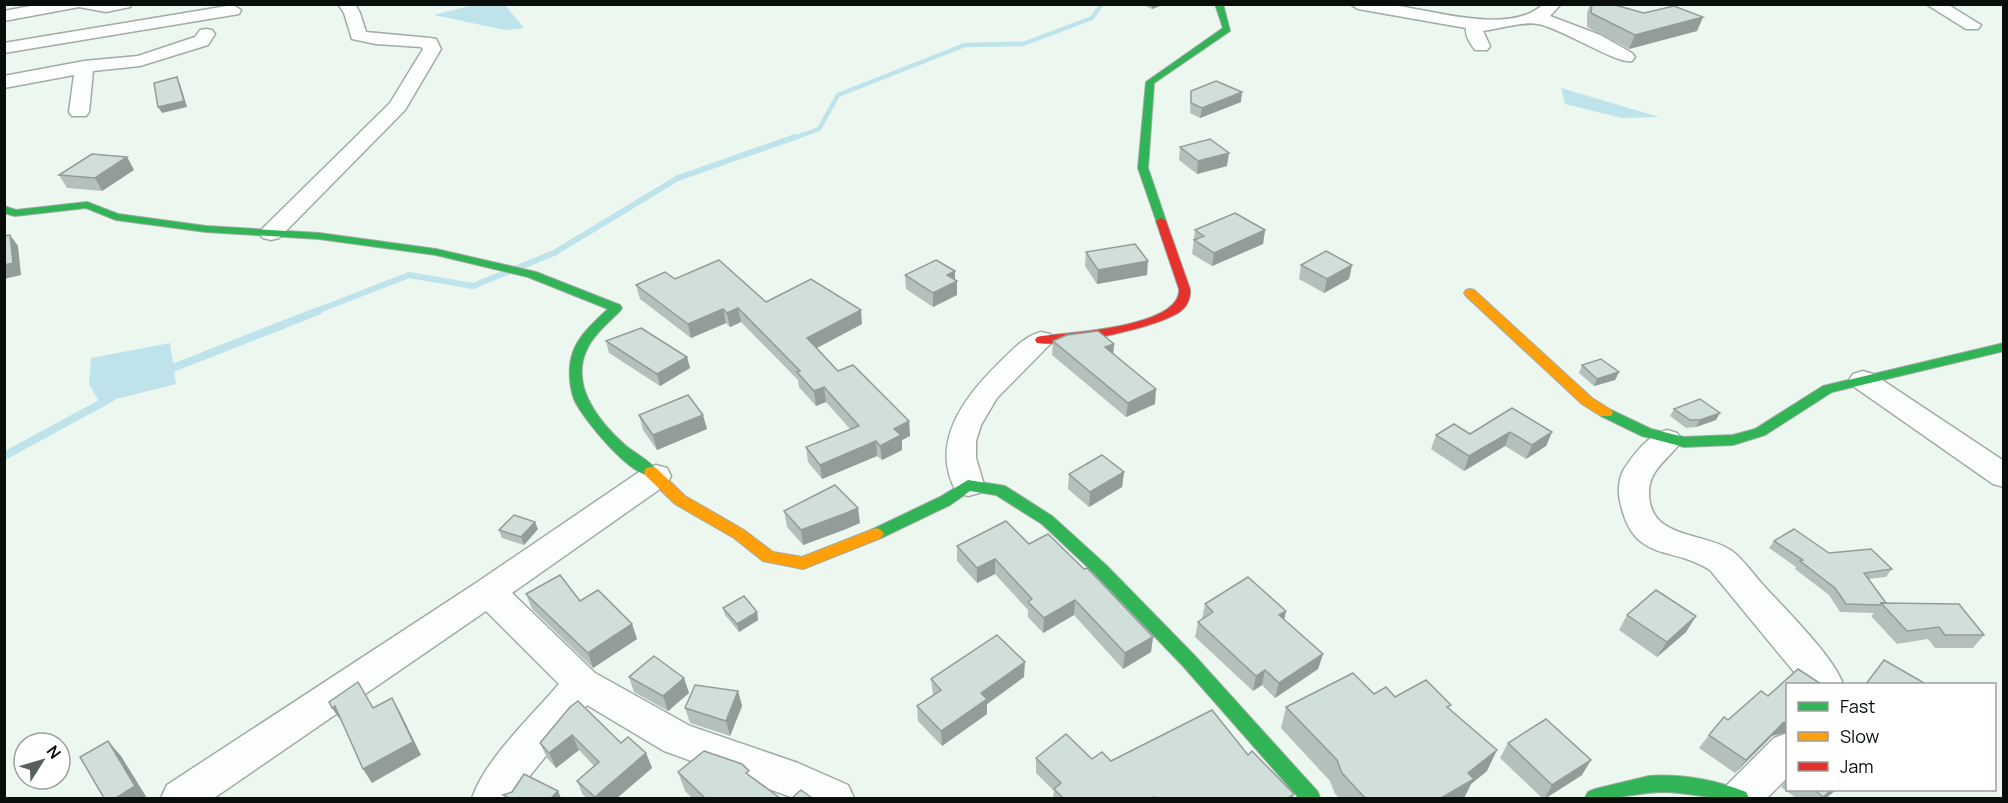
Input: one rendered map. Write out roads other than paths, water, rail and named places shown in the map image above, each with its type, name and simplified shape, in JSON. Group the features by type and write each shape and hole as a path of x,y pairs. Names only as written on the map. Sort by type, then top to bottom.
{"street":[{"path":"4,16 73,4"},
{"path":"85,4 106,7 124,4"},
{"path":"271,233 398,106 432,48 430,43 416,40 370,39 358,35 352,13 346,4"},
{"path":"968,485 960,457 962,435 980,400 1003,372 1041,340 1159,320 1180,307 1185,293 1143,168 1150,82 1227,29 1218,4"},
{"path":"1358,4 1480,25"},
{"path":"1539,18 1553,4"},
{"path":"1934,4 1972,26"},
{"path":"4,48 232,10"},
{"path":"1481,46 1474,33 1474,27 1539,18 1594,39 1626,57"},
{"path":"4,82 84,67 140,61 202,41 206,34"},
{"path":"79,112 84,67"},
{"path":"4,209 15,213 87,205 116,217 206,229 318,236 436,252 525,272 616,308 598,326 579,351 574,378 583,404 600,430 627,455 656,476 680,500 739,534 769,557 803,563 871,536 945,501 968,485 1000,490 1047,520 1100,569 1189,661 1311,798"},
{"path":"1470,293 1587,401 1615,419 1667,440 1684,442 1733,440 1760,432 1828,389 2004,347"},
{"path":"1863,380 2004,476"},
{"path":"1667,440 1651,454 1637,474 1634,494 1642,525 1659,539 1706,551 1722,561 1824,683"},
{"path":"181,798 656,476"},
{"path":"488,592 547,647 582,684 678,739 798,781 834,798"},
{"path":"492,798 510,770 582,684"},
{"path":"1595,798 1640,785 1660,784 1705,787 1740,798 1786,752"}],"water":[{"path":"473,5 505,5 524,28 505,30 434,15"},
{"path":"1561,88 1659,117 1622,118 1565,104"},
{"path":"170,343 176,384 100,403 89,384 91,358"}],"waterway":[{"path":"791,139 819,129 838,95 965,45 1023,44 1092,18 1102,4"},
{"path":"314,312 409,275 473,286 554,253 678,178 795,137"},
{"path":"165,371 318,311"},
{"path":"4,456 111,398"}]}
